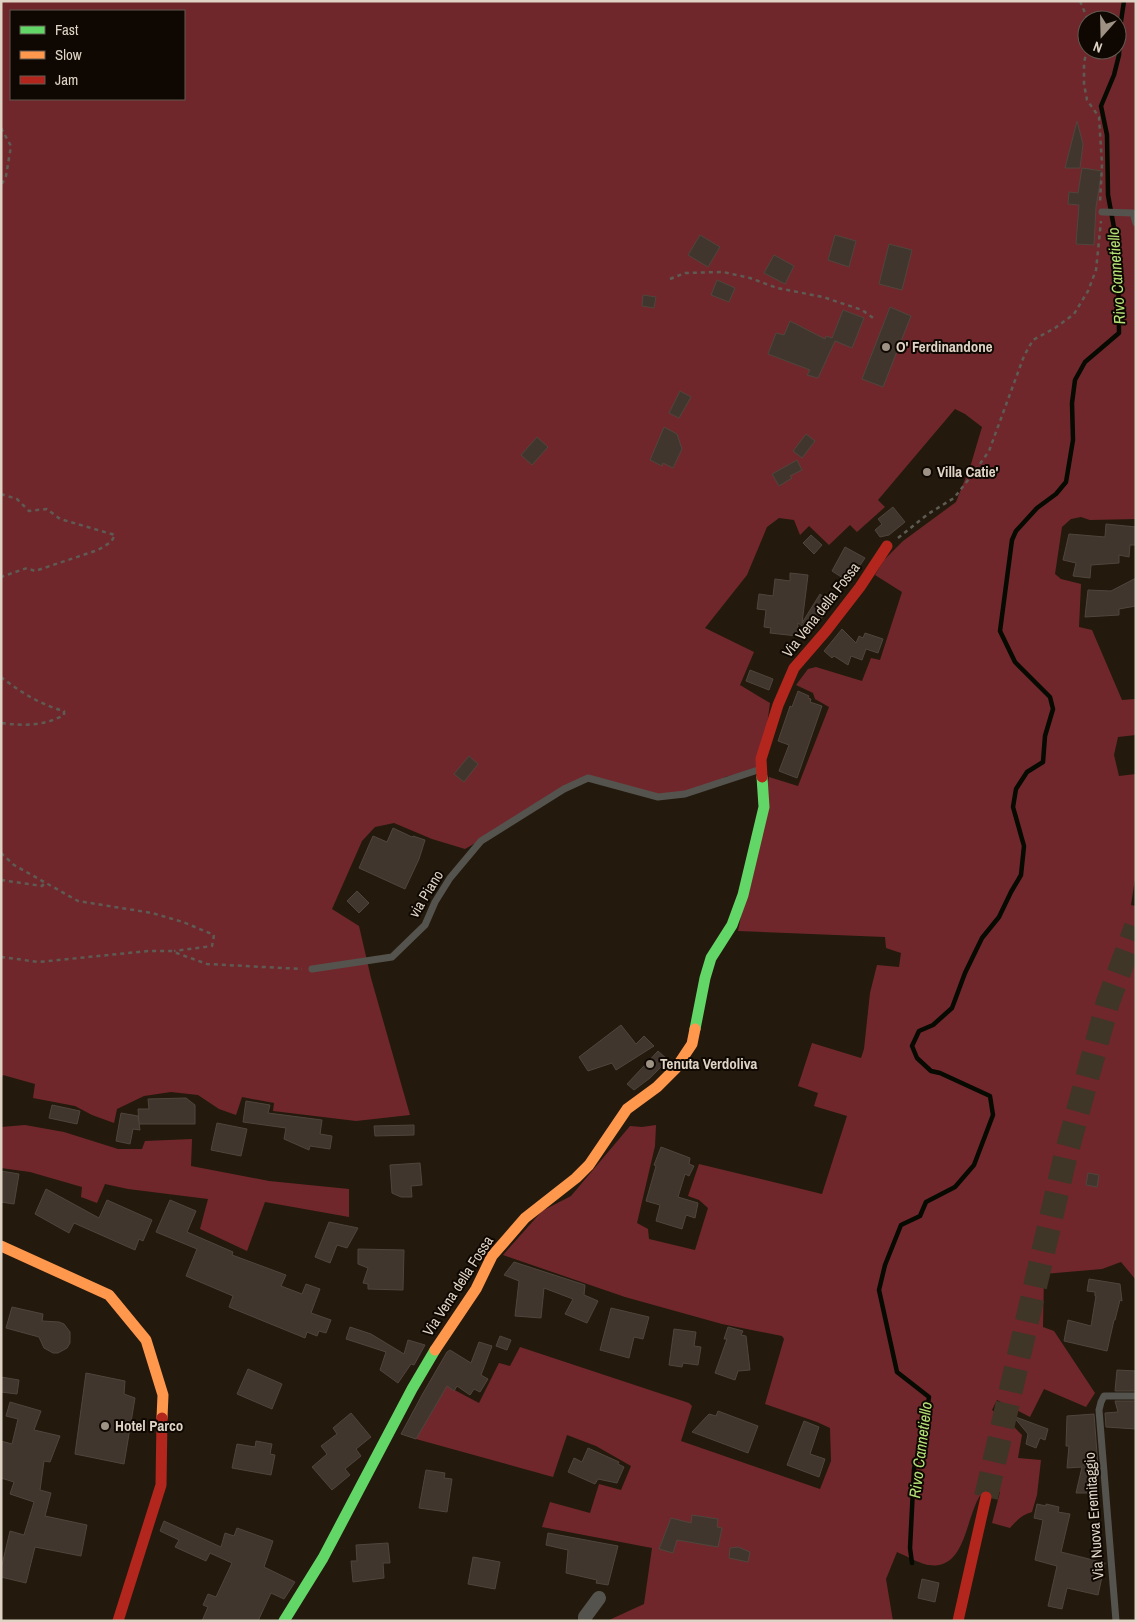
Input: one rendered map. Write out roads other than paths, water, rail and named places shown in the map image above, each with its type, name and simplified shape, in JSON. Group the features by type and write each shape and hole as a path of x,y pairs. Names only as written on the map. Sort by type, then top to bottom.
{"main road":[{"name":"Via Vena della Fossa","path":"284,1621 323,1558 412,1389 446,1331 476,1289 492,1256 525,1218 576,1178 589,1165 627,1109 657,1087 676,1068 692,1044 705,978 712,958 732,925 743,895 764,807 761,759 770,727 794,668 860,587 887,546"},
{"path":"1,1246 109,1295 146,1340 163,1395 161,1485 118,1621"},
{"path":"958,1621 986,1497"},
{"path":"958,1575 978,1534"}],"street":[{"path":"585,1621 585,1617 599,1598"}],"lane":[{"path":"1102,212 1133,214 1136,223"},
{"name":"via Piano","path":"312,969 392,957 425,925 435,902 450,878 481,841 564,789 588,778 658,797 685,794 762,769"},
{"name":"Via Nuova Eremitaggio","path":"1116,1621 1099,1410 1104,1396 1136,1396"}],"waterway":[{"name":"Rivo Cannetiello","path":"912,1563 910,1548 914,1469 924,1430 929,1397 897,1372 879,1290 885,1265 901,1225 920,1216 926,1202 955,1187 974,1165 993,1115 990,1096 940,1073 931,1071 917,1058 912,1046 919,1031 933,1025 952,1008 965,973 982,938 999,917 1021,875 1024,846 1013,807 1016,789 1027,772 1043,762 1045,736 1053,709 1050,697 1015,662 1000,631 1012,540 1016,531 1037,508 1056,494 1066,482 1073,440 1072,403 1075,380 1085,362 1119,333 1118,257 1108,195 1107,135 1101,106 1114,75 1119,55 1124,1"}],"tunnel":[{"path":"986,1497 1065,1158 1108,1002 1136,927"}],"place":[{"name":"O' Ferdinandone","path":"886,347"},
{"name":"Villa Catie'","path":"927,472"},
{"name":"Tenuta Verdoliva","path":"650,1064"},
{"name":"Hotel Parco","path":"105,1426"}]}
